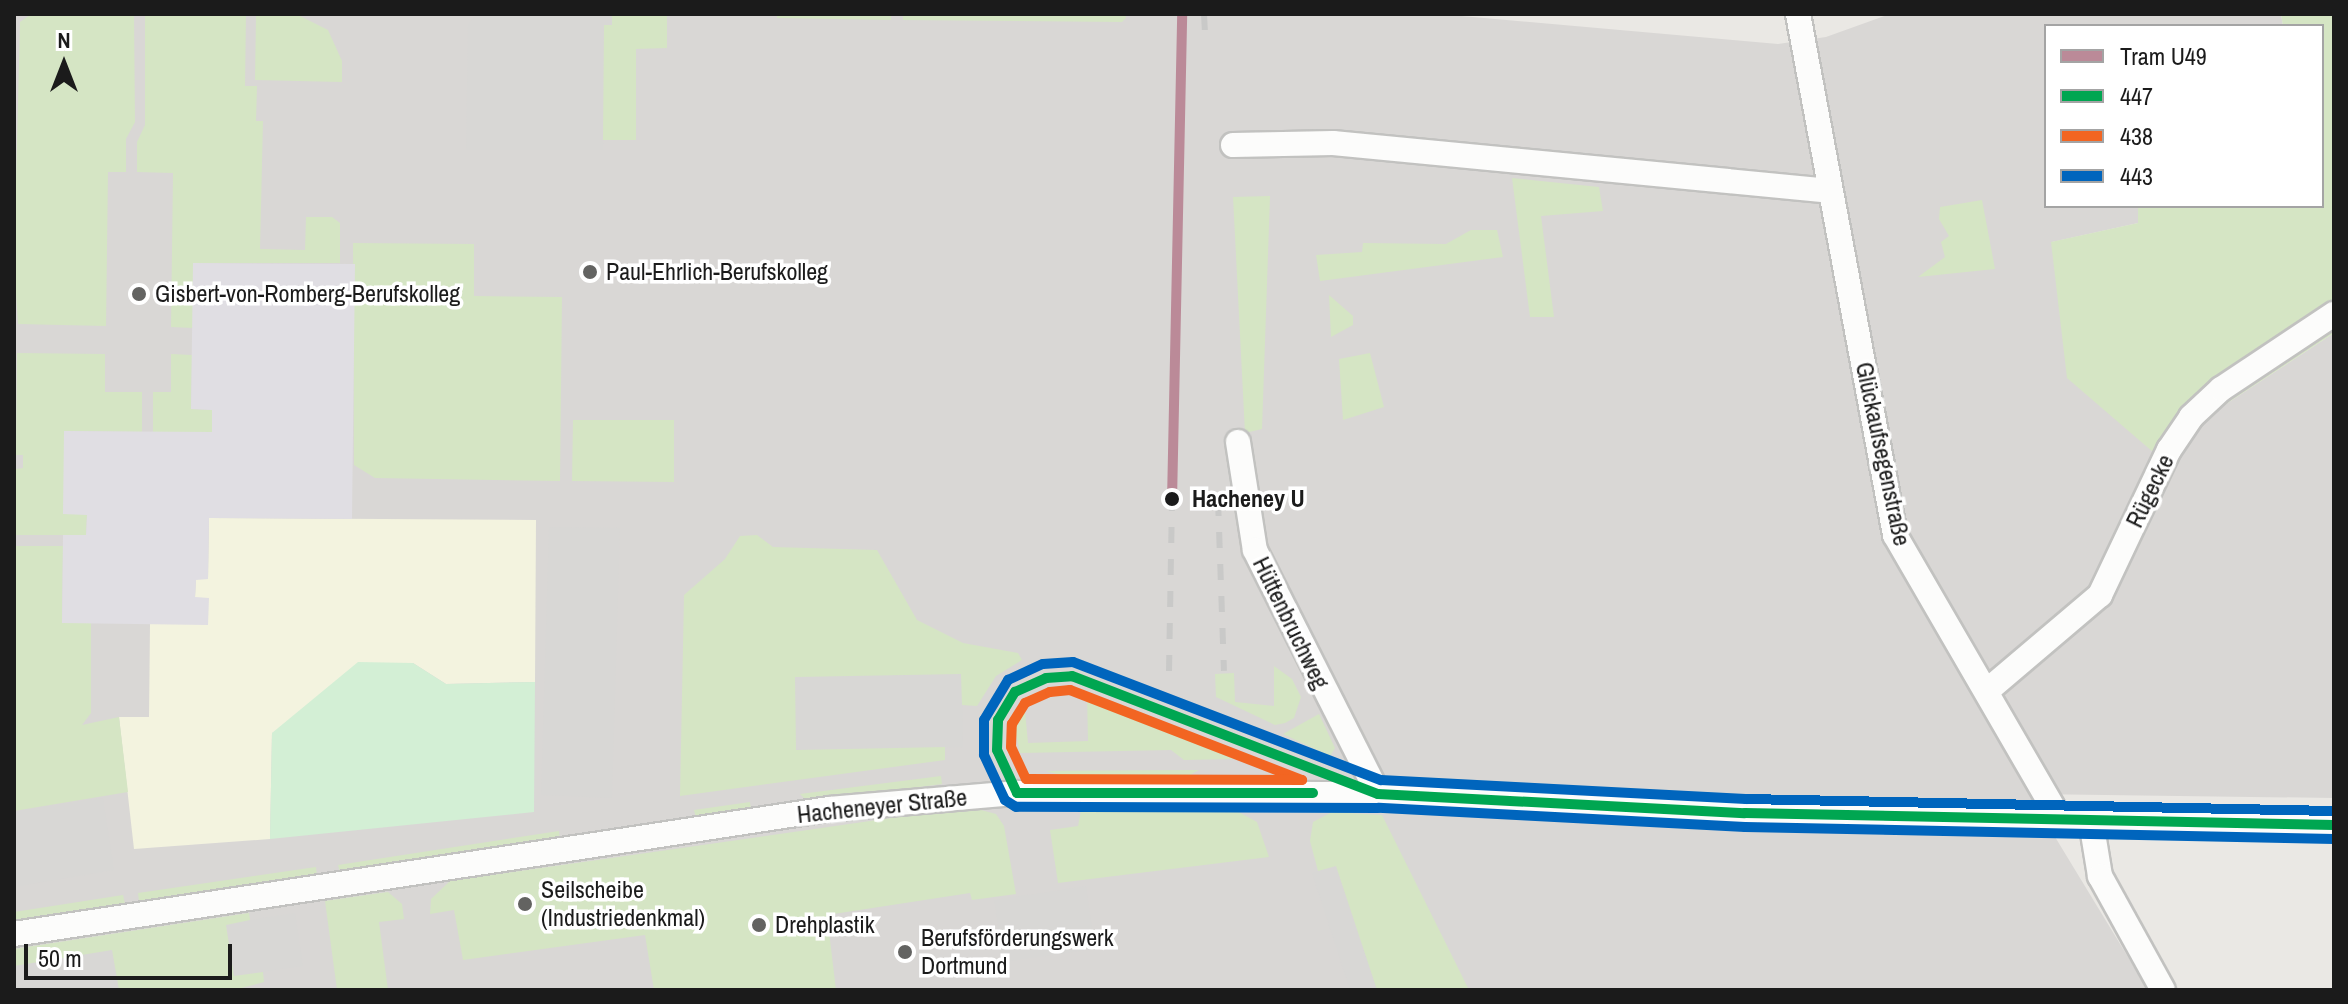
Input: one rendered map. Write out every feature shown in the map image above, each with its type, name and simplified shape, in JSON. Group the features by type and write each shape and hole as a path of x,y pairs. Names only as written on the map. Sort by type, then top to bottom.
{"street":[{"name":"Glückaufsegenstraße","path":"1798,14 1895,535 1913,573 1988,690 2061,821"},
{"path":"1233,145 1333,143 1830,191"},
{"name":"Rügecke","path":"1988,690 2100,595 2169,450 2191,417 2221,389 2334,314"},
{"name":"Hüttenbruchweg","path":"1238,442 1255,550 1378,794"},
{"name":"Hacheneyer Straße","path":"14,934 829,809 1127,790 1378,794 1745,813 2334,825"},
{"path":"2091,821 2100,876 2163,990"}],"shaded area":[{"path":"14,14 1439,14 1778,44 1826,37 1890,14 2281,14 2283,24 2044,24 2044,208 2138,208 2138,223 2052,242 2153,452 2334,333 2334,798 2029,794 2148,990 14,990"},
{"path":"477,14 612,14 612,25 604,26 603,150 466,150 468,24"},
{"path":"193,263 355,264 352,519 209,518 208,579 196,580 195,597 209,598 208,625 62,623 63,535 86,535 87,515 63,514 64,431 212,432 212,410 191,409"},
{"path":"209,518 536,520 535,682 446,684 413,663 272,733 270,839 134,849 119,717 149,717 150,624 208,624 195,598 196,579 208,579"},
{"path":"549,527 620,528 612,798 541,795"},
{"path":"358,662 413,663 446,684 535,682 534,812 270,839 272,733"},
{"path":"962,674 963,747 796,750 794,677"},
{"path":"103,798 114,870 14,887 14,811"},
{"path":"1336,865 1377,990 1350,990 1312,873"},
{"path":"1086,886 1095,949 1003,962 994,900"},
{"path":"295,913 303,966 234,976 226,924"},
{"path":"112,950 119,990 14,990 14,966"}],"green space":[{"path":"134,14 135,122 126,139 126,172 108,172 106,326 18,324 14,263 20,22 30,15"},
{"path":"612,14 667,14 667,48 636,49 636,140 603,140 604,25 612,25"},
{"path":"777,14 891,14 891,20 777,18"},
{"path":"903,14 1125,14 1126,18 1122,22 903,20"},
{"path":"2281,14 2334,14 2334,333 2153,452 2067,378 2051,242 2138,223 2138,208 2324,208 2324,24 2283,24"},
{"path":"246,15 245,86 257,86 256,121 263,121 260,249 305,250 306,217 332,217 340,223 340,263 194,263 193,328 171,327 173,173 137,172 137,142 145,125 145,16"},
{"path":"256,15 300,16 328,30 342,61 342,82 255,80"},
{"path":"1512,178 1599,187 1603,211 1541,216 1554,317 1530,317"},
{"path":"1270,196 1262,429 1245,433 1233,197"},
{"path":"1982,200 1995,269 1918,277 1945,257 1941,242 1949,236 1939,219 1940,207"},
{"path":"1471,230 1497,230 1503,257 1320,281 1316,255 1362,252 1363,243 1446,244"},
{"path":"353,243 474,244 474,296 562,297 560,481 375,478 354,465"},
{"path":"1329,295 1353,316 1353,325 1331,337"},
{"path":"17,353 105,354 105,392 142,392 142,432 64,431 64,514 87,514 86,535 14,535 16,469 23,468 23,455 16,455"},
{"path":"1370,353 1384,407 1343,420 1339,359"},
{"path":"171,354 192,355 191,409 213,410 212,433 153,432 153,392 171,392"},
{"path":"573,420 674,420 674,482 572,481"},
{"path":"757,535 773,547 877,550 917,620 963,643 1018,653 1022,660 996,676 977,706 962,705 961,674 795,677 796,750 945,747 945,760 680,796 684,595 725,559 740,536"},
{"path":"14,546 63,546 62,622 91,623 91,713 82,725 119,717 128,792 14,811"},
{"path":"1274,666 1292,679 1301,697 1294,718 1285,723 1275,725 1216,697 1215,674 1234,673 1235,702 1274,706"},
{"path":"1087,695 1234,759 1184,760 1171,750 1020,753 1015,729 1025,711 1028,743 1088,741"},
{"path":"1319,714 1335,748 1330,756 1283,734"},
{"path":"1199,770 1186,777 1068,777 1046,771"},
{"path":"941,776 942,784 808,802 800,794"},
{"path":"750,802 751,810 696,818 694,810"},
{"path":"1222,803 1257,822 1269,857 1058,883 1050,830 1078,826 1082,805"},
{"path":"981,810 996,814 1004,826 1016,894 972,900 970,893 827,915 836,990 654,990 645,935 463,960 454,910 430,914 431,899 450,881 898,817"},
{"path":"1332,812 1382,815 1469,990 1377,990 1336,866 1318,871 1310,841 1313,822"},
{"path":"559,831 560,840 340,872 338,865"},
{"path":"316,867 317,877 139,901 138,893"},
{"path":"388,892 402,904 404,919 379,922 388,990 337,990 325,901"},
{"path":"123,895 125,904 14,922 14,912"},
{"path":"249,913 250,920 226,925 234,976 263,972 264,982 234,990 119,990 112,950 14,966 14,949"}],"railway":[{"path":"1181,34 1183,14"},
{"path":"1204,14 1205,34"},
{"path":"1218,500 1224,671"},
{"path":"1169,671 1172,501"}],"tram line":[{"name":"U49","path":"1172,501 1182,14"}],"transit line":[{"name":"443","path":"2334,811 1746,799 1381,780 1073,662 1043,664 1008,680 984,720 984,755 1005,800 1016,807 1378,808 1745,827 2334,839"},
{"name":"447","path":"1017,793 997,750 998,720 1015,692 1046,678 1072,676 1378,794 1745,813 2334,825"},
{"name":"438","path":"1070,690 1302,780 1026,779 1011,747 1012,724 1025,703 1050,692 1070,690"},
{"name":"447","path":"1017,793 1313,793"}],"place":[{"name":"Paul-Ehrlich-Berufskolleg","path":"590,272"},
{"name":"Gisbert-von-Romberg-Berufskolleg","path":"139,294"},
{"name":"Hacheney U","path":"1172,499"},
{"name":"Seilscheibe (Industriedenkmal)","path":"525,904"},
{"name":"Drehplastik","path":"759,925"},
{"name":"Berufsförderungswerk Dortmund","path":"905,952"}]}
